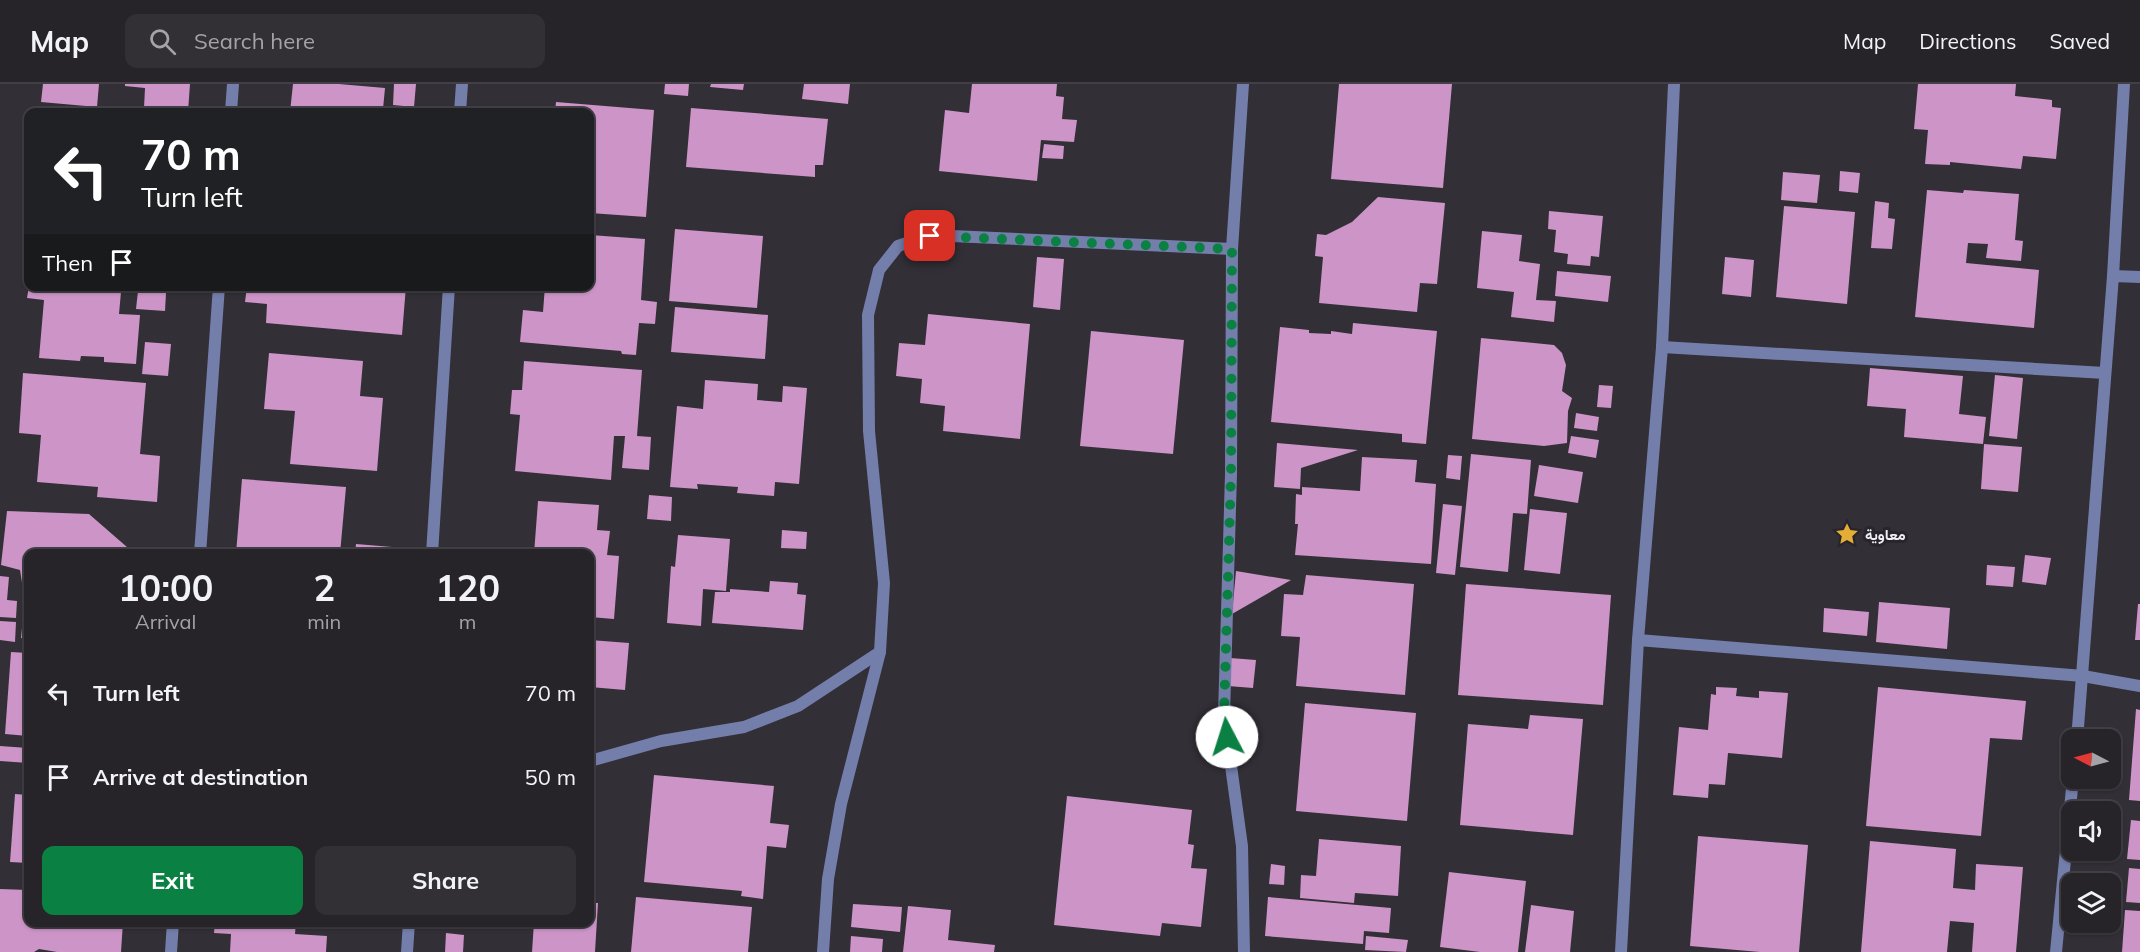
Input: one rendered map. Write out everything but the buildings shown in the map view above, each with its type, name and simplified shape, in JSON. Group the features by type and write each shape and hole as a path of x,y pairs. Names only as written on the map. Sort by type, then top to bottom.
{"street":[{"path":"231,108 233,84"},
{"path":"460,108 462,84"},
{"path":"1243,84 1232,249 1231,474 1224,715 1242,846 1244,952"},
{"path":"1621,952 1638,640 1662,347 1674,84"},
{"path":"2078,729 2113,276 2124,84"},
{"path":"823,952 828,879 841,804 879,652 884,584 869,431 868,315 879,270 898,246 930,236 1232,249"},
{"path":"2113,276 2140,277"},
{"path":"200,549 219,291"},
{"path":"432,549 449,291"},
{"path":"1662,347 2105,373"},
{"path":"1638,640 2083,676 2140,686"},
{"path":"594,759 661,741 744,727 798,706 879,652"},
{"path":"2056,952 2072,789"},
{"path":"171,952 173,927"},
{"path":"407,952 409,927"}],"place":[{"name":"معاوية","path":"1847,534"}],"route":[{"path":"930,236 1232,249 1231,474 1224,715 1227,737"}]}
